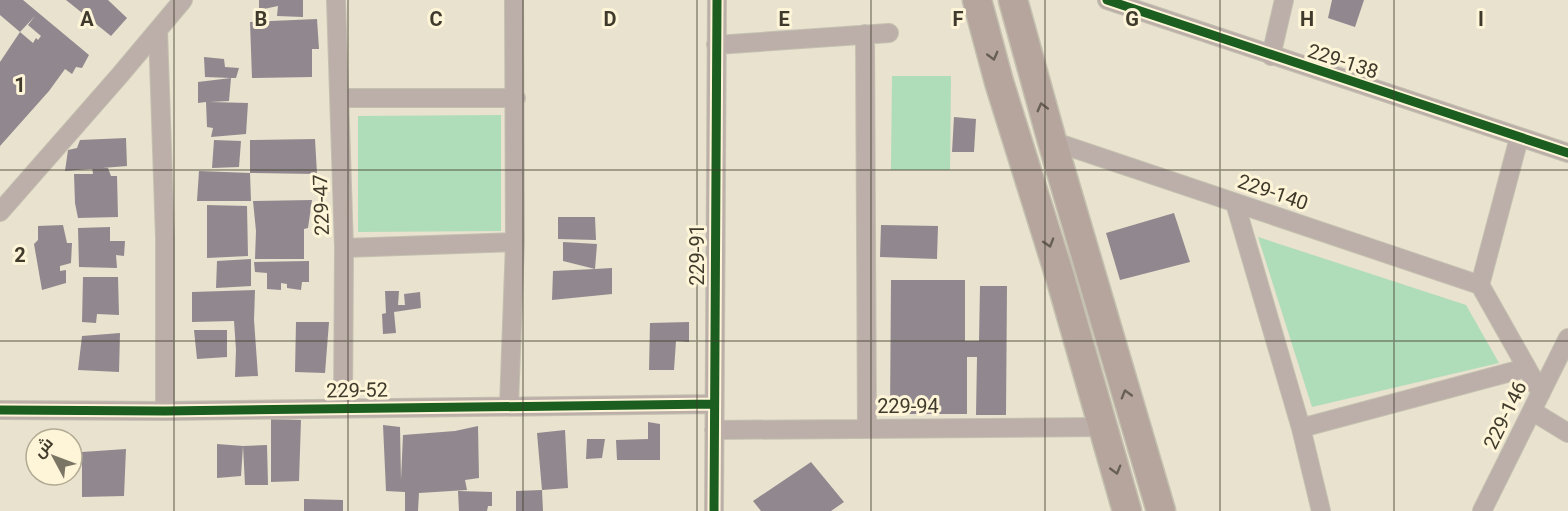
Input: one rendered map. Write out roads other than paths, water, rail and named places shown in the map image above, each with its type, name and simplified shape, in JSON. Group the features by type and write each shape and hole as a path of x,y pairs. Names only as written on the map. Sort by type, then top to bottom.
{"main road":[{"path":"977,0 999,82 1060,277 1127,511"},
{"path":"1013,0 1161,511"}],"street":[{"path":"0,212 183,0"},
{"name":"229-47","path":"336,0 344,248 343,408"},
{"path":"509,406 515,242 514,0"},
{"name":"229-91","path":"714,511 717,0"},
{"name":"229-138","path":"1107,0 1568,153"},
{"path":"1271,56 1284,0"},
{"path":"158,30 165,238 165,411"},
{"path":"716,45 889,33"},
{"path":"865,34 867,429"},
{"path":"340,98 516,98"},
{"path":"1519,138 1480,285 1540,393"},
{"name":"229-140","path":"1052,141 1480,285"},
{"path":"1235,203 1301,428 1321,511"},
{"path":"344,248 515,242"},
{"name":"229-146","path":"1482,511 1568,338"},
{"path":"1301,428 1526,368"},
{"name":"229-52","path":"0,410 165,411 714,404"},
{"path":"1532,411 1568,433"},
{"name":"229-94","path":"714,430 1103,427"}]}
